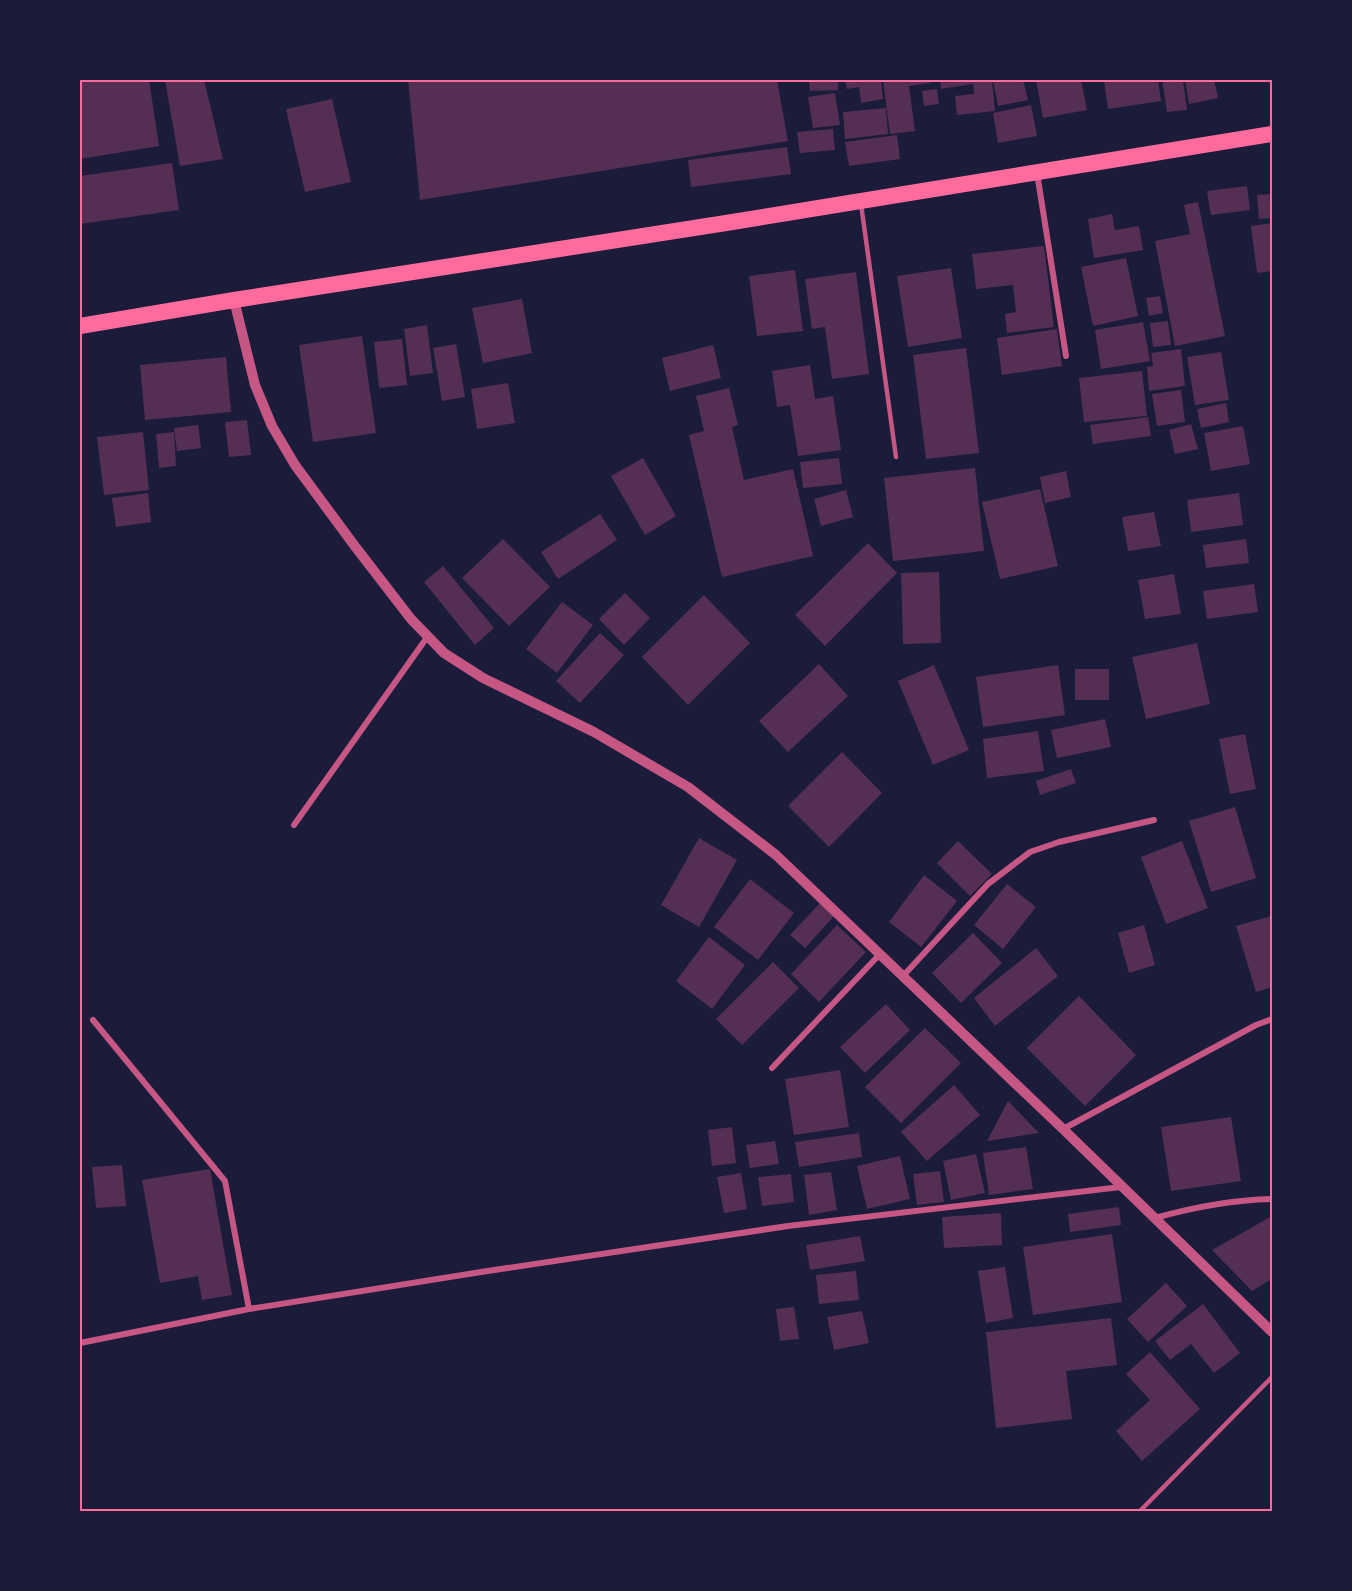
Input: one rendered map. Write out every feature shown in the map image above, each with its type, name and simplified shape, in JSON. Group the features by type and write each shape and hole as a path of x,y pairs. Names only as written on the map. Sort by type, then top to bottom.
{"highway":[{"path":"80,326 1272,134"}],"street":[{"path":"1036,173 1066,356"},
{"path":"234,300 255,385 272,426 295,465 411,618 444,653 483,678 594,732 688,788 776,855 1272,1332"},
{"path":"294,825 428,636"},
{"path":"903,976 988,884 1030,852 1059,842 1154,820"},
{"path":"772,1068 880,954"},
{"path":"1063,1129 1256,1025 1272,1019"},
{"path":"93,1020 225,1181 249,1309"},
{"path":"80,1343 249,1309 776,1228 1122,1187"},
{"path":"1155,1218 1197,1206 1241,1199 1272,1199"}],"lane":[{"path":"860,201 896,457"},
{"path":"1140,1511 1272,1377"}],"building":[{"path":"80,80 149,80 159,146 80,159"},
{"path":"165,80 204,80 223,159 180,166"},
{"path":"408,80 777,80 788,141 420,200"},
{"path":"809,80 838,80 838,90 810,91"},
{"path":"845,80 881,80 883,99 861,103 859,87 847,89"},
{"path":"883,80 929,80 930,83 909,86 915,131 890,134"},
{"path":"940,80 992,80 995,111 957,115 955,96 974,94 973,84 941,89"},
{"path":"993,80 1023,80 1028,100 998,106"},
{"path":"1036,80 1081,80 1087,110 1043,118"},
{"path":"1104,80 1158,80 1161,101 1108,109"},
{"path":"1162,80 1183,80 1187,110 1167,112"},
{"path":"1185,80 1214,80 1218,98 1189,104"},
{"path":"937,89 939,104 924,106 922,91"},
{"path":"835,93 840,125 813,128 808,97"},
{"path":"332,99 351,182 305,192 286,109"},
{"path":"1031,105 1037,136 998,143 993,113"},
{"path":"886,108 888,134 845,139 843,112"},
{"path":"833,129 835,150 800,153 797,132"},
{"path":"897,135 900,159 849,166 845,142"},
{"path":"787,147 791,174 691,187 688,160"},
{"path":"172,163 179,210 80,224 80,176"},
{"path":"1247,186 1250,210 1211,215 1207,191"},
{"path":"1272,194 1272,218 1259,219 1257,195"},
{"path":"1198,202 1225,336 1175,346 1155,241 1190,234 1184,205"},
{"path":"1112,214 1115,230 1139,226 1143,250 1094,258 1088,219"},
{"path":"1272,223 1272,271 1257,273 1251,226"},
{"path":"1044,246 1054,327 1007,333 1005,314 1016,312 1013,285 976,289 972,254"},
{"path":"1126,258 1138,316 1093,326 1081,267"},
{"path":"951,268 962,338 908,347 897,276"},
{"path":"795,270 803,331 757,336 749,276"},
{"path":"856,272 869,374 832,379 825,327 812,329 805,279"},
{"path":"1160,296 1163,313 1149,316 1146,298"},
{"path":"522,299 532,353 483,363 472,308"},
{"path":"1168,321 1171,345 1153,347 1150,323"},
{"path":"1143,322 1150,361 1101,369 1095,330"},
{"path":"427,325 433,373 410,376 404,329"},
{"path":"1057,329 1062,366 1002,375 997,338"},
{"path":"362,336 376,433 313,442 299,345"},
{"path":"402,339 407,385 379,388 374,342"},
{"path":"456,344 465,397 442,401 433,348"},
{"path":"713,345 721,378 670,391 662,358"},
{"path":"966,348 979,453 926,459 913,355"},
{"path":"1181,349 1185,386 1149,391 1147,367 1153,366 1151,353"},
{"path":"1221,352 1229,400 1195,405 1187,357"},
{"path":"226,357 231,412 145,420 140,365"},
{"path":"810,365 815,399 833,396 841,450 798,456 790,405 777,407 772,371"},
{"path":"1142,371 1147,416 1084,422 1079,378"},
{"path":"508,383 515,423 477,429 471,389"},
{"path":"729,388 738,425 732,427 744,480 793,469 813,556 722,577 689,435 704,431 696,396"},
{"path":"1181,390 1185,422 1157,426 1152,394"},
{"path":"1226,403 1229,422 1201,428 1197,409"},
{"path":"1148,417 1151,436 1093,444 1090,425"},
{"path":"247,420 251,455 229,457 225,422"},
{"path":"1191,424 1198,449 1175,454 1169,430"},
{"path":"198,425 201,448 177,451 174,428"},
{"path":"1243,426 1250,464 1211,471 1204,433"},
{"path":"143,432 149,490 104,495 97,437"},
{"path":"174,432 176,466 159,468 156,434"},
{"path":"643,458 676,516 645,535 611,476"},
{"path":"839,458 842,484 803,488 800,462"},
{"path":"975,468 984,551 893,561 884,478"},
{"path":"1066,471 1071,497 1045,503 1040,477"},
{"path":"1040,489 1058,566 1000,579 982,502"},
{"path":"846,490 853,517 821,526 814,499"},
{"path":"148,493 151,522 116,527 112,498"},
{"path":"1239,493 1243,525 1191,532 1187,500"},
{"path":"1154,512 1161,546 1128,551 1122,517"},
{"path":"600,514 617,540 558,579 541,552"},
{"path":"503,539 550,587 509,626 462,578"},
{"path":"1246,539 1249,563 1206,568 1203,545"},
{"path":"868,543 897,573 825,646 795,615"},
{"path":"443,566 494,628 475,645 424,582"},
{"path":"939,572 941,643 903,644 901,573"},
{"path":"1174,574 1181,614 1145,619 1138,580"},
{"path":"1254,584 1258,612 1207,619 1203,591"},
{"path":"625,593 650,618 624,645 599,619"},
{"path":"704,595 750,643 688,705 642,657"},
{"path":"562,602 593,625 557,673 526,649"},
{"path":"600,633 624,655 580,703 556,681"},
{"path":"1197,643 1210,704 1146,719 1132,657"},
{"path":"819,664 848,696 788,752 759,721"},
{"path":"934,665 969,750 933,765 898,681"},
{"path":"1058,665 1065,715 983,727 976,677"},
{"path":"1075,669 1109,669 1109,700 1075,700"},
{"path":"1105,719 1111,747 1057,758 1051,730"},
{"path":"1038,731 1044,771 987,778 983,739"},
{"path":"1245,734 1256,789 1230,794 1219,739"},
{"path":"842,752 882,793 829,847 788,806"},
{"path":"1071,769 1076,783 1040,795 1036,781"},
{"path":"1235,807 1256,878 1211,892 1189,821"},
{"path":"699,838 737,860 699,927 661,905"},
{"path":"958,841 992,874 970,896 937,863"},
{"path":"1182,841 1208,908 1166,924 1141,857"},
{"path":"924,875 957,901 921,947 889,922"},
{"path":"750,879 794,913 758,960 714,927"},
{"path":"1007,884 1036,907 1003,949 974,925"},
{"path":"820,903 834,916 805,948 790,935"},
{"path":"1272,916 1272,987 1256,992 1236,926"},
{"path":"837,925 866,952 819,1002 791,974"},
{"path":"1144,925 1155,965 1129,973 1118,933"},
{"path":"973,933 1002,963 961,1003 932,973"},
{"path":"709,937 745,965 712,1009 676,981"},
{"path":"1036,948 1058,976 995,1026 974,998"},
{"path":"773,962 799,988 742,1045 716,1019"},
{"path":"1079,996 1136,1055 1085,1106 1027,1048"},
{"path":"886,1004 910,1030 865,1073 840,1047"},
{"path":"925,1028 961,1063 901,1123 865,1087"},
{"path":"840,1070 849,1127 794,1135 785,1079"},
{"path":"954,1085 980,1115 927,1161 901,1132"},
{"path":"1008,1101 1039,1133 987,1141"},
{"path":"1231,1117 1241,1181 1171,1191 1161,1127"},
{"path":"732,1127 736,1163 712,1166 708,1130"},
{"path":"859,1133 862,1157 799,1167 795,1142"},
{"path":"775,1141 779,1164 750,1168 746,1145"},
{"path":"1026,1147 1033,1189 989,1195 983,1153"},
{"path":"976,1154 985,1193 951,1200 943,1161"},
{"path":"900,1156 910,1199 867,1209 857,1166"},
{"path":"122,1165 126,1206 96,1208 92,1167"},
{"path":"210,1169 232,1295 202,1300 198,1276 160,1283 142,1180"},
{"path":"940,1171 944,1202 917,1205 913,1174"},
{"path":"831,1172 837,1210 809,1215 804,1175"},
{"path":"741,1173 747,1209 724,1213 717,1177"},
{"path":"791,1174 794,1202 762,1206 758,1177"},
{"path":"1119,1207 1121,1225 1070,1232 1068,1214"},
{"path":"1001,1213 1002,1245 944,1248 942,1217"},
{"path":"1272,1216 1272,1279 1252,1291 1212,1250"},
{"path":"1112,1234 1122,1302 1033,1315 1023,1247"},
{"path":"860,1236 865,1261 810,1270 806,1245"},
{"path":"1005,1267 1013,1318 986,1323 978,1271"},
{"path":"856,1271 859,1300 819,1304 816,1275"},
{"path":"1166,1283 1187,1306 1148,1342 1127,1319"},
{"path":"1203,1304 1240,1353 1214,1373 1191,1344 1170,1360 1155,1341"},
{"path":"794,1307 799,1339 780,1341 776,1309"},
{"path":"862,1311 869,1343 834,1350 827,1317"},
{"path":"1111,1318 1117,1365 1066,1371 1072,1419 996,1428 986,1332"},
{"path":"1150,1352 1200,1409 1142,1461 1116,1431 1150,1400 1126,1374"}]}
